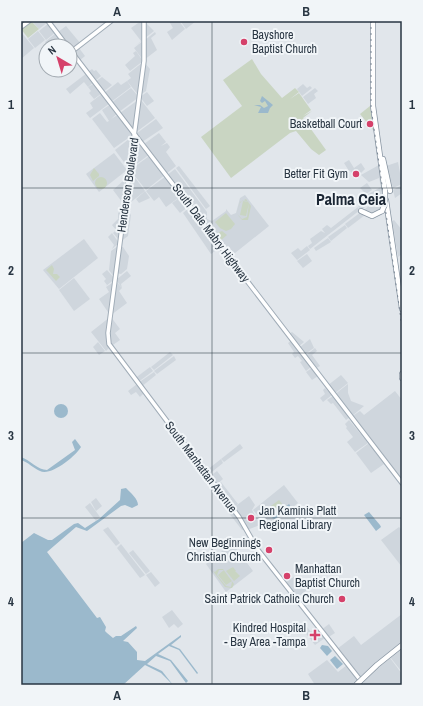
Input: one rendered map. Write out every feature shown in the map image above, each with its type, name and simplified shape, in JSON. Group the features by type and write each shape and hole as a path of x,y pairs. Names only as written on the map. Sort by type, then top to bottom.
{"highway":[{"path":"375,21 373,106 388,189 390,217 402,309"},
{"path":"363,211 374,216 382,211 388,189 375,104 374,38"},
{"path":"390,217 402,292"},
{"path":"358,684 374,667 402,645"}],"main road":[{"path":"21,26 28,21"},
{"path":"48,21 61,38"},
{"path":"78,46 111,21"},
{"name":"Henderson Boulevard","path":"134,129 144,61 144,21"},
{"name":"South Dale Mabry Highway","path":"78,60 134,129 138,138 392,472"},
{"name":"Henderson Boulevard","path":"110,348 108,334 135,134"},
{"path":"134,140 138,138"},
{"name":"South Manhattan Avenue","path":"110,348 239,516 256,547 358,684"},
{"name":"South Dale Mabry Highway","path":"351,417 374,450 402,485"},
{"path":"374,450 381,456"},
{"path":"358,684 402,645"}],"shaded area":[{"path":"32,21 47,21 48,22 39,29"},
{"path":"143,21 144,39 134,47 141,41 131,28"},
{"path":"144,21 154,31 145,38"},
{"path":"169,21 179,21 185,29 172,40 167,32 173,28"},
{"path":"196,21 186,29 181,22"},
{"path":"49,23 56,32 48,38 44,38 39,31"},
{"path":"66,26 76,38 62,38 58,32"},
{"path":"38,31 43,38 38,38 38,46 35,48 28,39"},
{"path":"21,32 34,48 21,59"},
{"path":"155,32 156,34 151,38 157,50 144,60 145,40"},
{"path":"56,33 60,38 50,38"},
{"path":"144,40 143,60 134,48"},
{"path":"78,49 85,56 79,61 78,60"},
{"path":"136,51 143,61 130,71 125,65 135,56 133,53"},
{"path":"143,62 139,96 127,81 131,78 128,74"},
{"path":"144,62 150,69 146,91 140,95"},
{"path":"92,69 94,71 96,70 101,76 95,81 88,72"},
{"path":"87,73 94,82 88,87 84,82 70,94 66,89"},
{"path":"102,77 112,85 103,92 95,82"},
{"path":"127,81 131,87 111,102 104,93 118,82 121,85"},
{"path":"95,83 102,93 94,99 89,93 91,91 88,87"},
{"path":"303,84 307,88 310,86 312,88 302,96 297,89"},
{"path":"131,88 139,97 119,112 111,103"},
{"path":"315,88 318,91 314,94 316,98 308,104 303,97"},
{"path":"147,92 154,101 147,106 140,97"},
{"path":"103,93 110,103 90,118 86,113 93,108 90,103"},
{"path":"138,100 141,100 155,118 135,133 134,128 133,129 120,113"},
{"path":"111,104 118,113 111,119 119,114 134,134 114,148 92,119 100,113 107,122 109,121 102,110"},
{"path":"156,119 163,128 142,142 137,133"},
{"path":"159,133 166,142 161,146 167,143 170,147 166,152 176,166 146,190 130,170 152,154 144,144"},
{"path":"134,135 129,169 115,150"},
{"path":"137,139 150,154 130,169 134,140"},
{"path":"114,153 127,170 99,192 86,174"},
{"path":"349,160 354,168 361,163 365,169 361,173 358,171 360,174 355,178 350,171 351,170 349,171 344,163"},
{"path":"398,162 402,184 393,188 386,166"},
{"path":"379,165 383,194 361,210 358,206 369,198 367,195 381,187 379,178 369,182 361,175"},
{"path":"179,166 210,206 206,209 176,168"},
{"path":"175,169 207,212 207,219 212,221 226,211 226,209 231,215 236,213 240,198 245,195 269,226 230,257 167,175"},
{"path":"129,171 125,206 113,190 123,181 123,176"},
{"path":"130,171 145,191 126,206"},
{"path":"166,176 181,196 166,207 159,197 154,201 146,191"},
{"path":"367,183 372,190 366,194 360,188"},
{"path":"402,185 402,193 395,198 393,190"},
{"path":"145,191 150,198 139,203 136,199"},
{"path":"182,196 189,206 180,213 172,203"},
{"path":"378,198 384,205 374,213 374,216 364,210"},
{"path":"358,207 360,210 310,249 308,246 312,243 310,239 321,231 325,233 322,229 327,225 331,228"},
{"path":"125,208 131,215 128,236 120,242"},
{"path":"189,208 220,247 211,254 183,213"},
{"path":"122,210 120,241 113,233 116,230 112,225 118,219 118,213"},
{"path":"361,212 365,215 348,228 345,224"},
{"path":"394,220 402,230 402,254 398,257 392,221"},
{"path":"345,225 347,228 331,241 328,237"},
{"path":"112,233 119,243 112,249 114,245 108,237"},
{"path":"328,238 331,242 316,251 314,248"},
{"path":"84,239 98,258 59,289 43,270"},
{"path":"118,246 123,247 129,256 127,269 121,274 115,273 114,277 109,270 111,251"},
{"path":"307,246 310,250 297,260 291,253 298,248 301,251"},
{"path":"307,254 312,261 303,268 297,261"},
{"path":"107,270 115,279 106,286 107,285 104,281 106,279 102,274"},
{"path":"127,271 131,276 121,284 122,288 116,280"},
{"path":"74,278 90,299 74,311 59,290"},
{"path":"115,281 110,315 99,299 109,292 106,287"},
{"path":"116,281 122,288 119,291 127,303 111,315"},
{"path":"110,317 109,348 106,351 91,332"},
{"path":"111,317 120,329 115,333 120,340 110,347 109,344"},
{"path":"292,332 304,342 298,347 289,334"},
{"path":"310,339 314,348 305,354 299,348"},
{"path":"291,341 311,367 306,371 298,356 295,358 292,354 294,352 288,343"},
{"path":"98,342 105,351 99,355 93,347"},
{"path":"315,348 317,351 312,355 320,366 315,369 305,356"},
{"path":"170,352 173,355 154,370 151,367"},
{"path":"174,356 176,360 157,374 154,371"},
{"path":"150,367 153,371 137,383 134,379"},
{"path":"312,368 318,376 312,380 306,372"},
{"path":"154,372 156,375 141,387 138,383"},
{"path":"341,375 348,383 334,394 327,386"},
{"path":"137,384 144,393 140,397 136,392 131,395 128,391"},
{"path":"348,384 348,393 351,401 364,406 351,417 334,395"},
{"path":"325,388 332,395 323,402 320,398 325,394 323,390"},
{"path":"395,391 402,400 402,483 351,417 360,411 364,415"},
{"path":"333,396 350,417 346,420 333,403 331,404 327,400"},
{"path":"349,420 368,443 355,452 347,442 353,437 346,428 347,427 345,424"},
{"path":"369,443 384,464 371,473 356,453"},
{"path":"240,444 243,448 224,462 221,459"},
{"path":"221,459 223,463 208,475 202,465 207,470"},
{"path":"217,471 223,479 216,485 209,477"},
{"path":"221,482 238,504 233,508 216,486"},
{"path":"284,485 298,503 269,526 263,514 258,516 253,510"},
{"path":"215,486 232,508 228,511 212,489"},
{"path":"249,496 255,505 252,510 260,525 247,530 233,508"},
{"path":"96,498 102,506 96,511 91,502"},
{"path":"90,503 100,517 96,521 85,507"},
{"path":"232,509 246,530 242,530 228,512"},
{"path":"108,527 120,543 116,546 103,530"},
{"path":"399,527 402,530 402,567 381,540"},
{"path":"232,543 253,571 226,592 206,564"},
{"path":"121,544 145,575 140,578 117,548"},
{"path":"133,550 150,571 146,574 129,553"},
{"path":"151,572 160,583 155,587 146,575"},
{"path":"295,576 307,590 297,598 285,583"},
{"path":"172,610 183,624 178,628 174,624 169,628 162,617"},
{"path":"402,614 402,644 360,677 337,649 354,636 361,645"},
{"path":"329,624 335,633 327,638 321,630"},
{"name":"Kindred Hospital - Bay Area -Tampa","path":"307,627 311,632 316,628 325,638 315,645 303,630"},
{"path":"402,648 402,672 390,657"},
{"path":"390,658 402,674 402,685 364,685 364,681 367,677"},
{"path":"327,660 338,672 347,665 358,679 358,682 355,685 315,685 308,674"}],"green space":[{"path":"32,22 39,29 28,38 21,29"},
{"path":"252,59 261,74 282,98 295,88 299,92 290,99 299,93 311,110 303,116 312,111 303,118 326,150 319,155 311,149 296,131 290,133 231,178 201,137 242,106 223,80"},
{"path":"370,106 373,130 360,114"},
{"path":"94,168 99,176 93,181 90,175"},
{"path":"99,177 103,177 107,183 103,189 99,189 95,185 95,181"},
{"path":"243,201 248,202 246,216 240,215"},
{"path":"249,203 251,206 248,220 242,220 237,214 242,219 247,217"},
{"path":"226,213 235,224 231,229 226,231 220,228 215,222"},
{"path":"222,231 227,235 220,241 215,234"},
{"path":"52,265 54,269 53,274 57,274 60,277 56,281 46,270"},
{"path":"279,500 283,505 271,513 268,508"},
{"path":"233,567 236,571 235,572 240,576 234,581 226,571"},
{"path":"218,569 223,569 224,570 219,570 217,575 226,586 231,587 232,581 234,584 232,588 225,587 213,571 215,572"},
{"path":"224,570 232,581 226,585 218,575"}],"water":[{"path":"262,96 273,105 268,113 258,113 261,107 254,105 260,105 264,108 268,106 265,101 262,103 260,101"},
{"path":"61,404 66,406 68,411 66,416 61,418 56,416 54,411 56,406"},
{"path":"75,439 81,447 78,451 62,465 50,471 40,471 21,460 21,457 44,470 47,470 75,450 72,442"},
{"path":"126,488 136,498 138,505 132,508 125,505 121,506 87,531 76,527 47,552 97,618 100,617 106,627 105,631 113,638 116,636 121,636 136,626 137,628 123,641 128,642 137,652 137,660 145,661 181,635 181,637 171,645 180,649 198,673 197,674 179,650 169,646 158,654 171,660 188,681 186,683 170,661 156,656 147,664 162,671 173,685 161,673 145,665 123,685 21,685 21,543 34,533 48,540 52,540 74,524 78,523 85,528 99,519 120,500 121,489"},
{"path":"289,504 291,507 275,519 272,518"},
{"path":"369,512 381,527 376,531 364,515"},
{"path":"322,645 328,646 332,651 327,656 320,648"},
{"path":"335,656 343,664 337,669 330,660"}],"railway":[{"path":"371,21 371,107 402,327"}],"place":[{"name":"Bayshore Baptist Church","path":"244,42"},
{"name":"Basketball Court","path":"370,124"},
{"name":"Better Fit Gym","path":"356,174"},
{"name":"Jan Kaminis Platt Regional Library","path":"251,518"},
{"name":"New Beginnings Christian Church","path":"269,550"},
{"name":"Manhattan Baptist Church","path":"287,576"},
{"name":"Saint Patrick Catholic Church","path":"342,599"},
{"name":"Kindred Hospital - Bay Area -Tampa","path":"315,635"}],"district":[{"name":"Palma Ceia","path":"351,199"}]}
